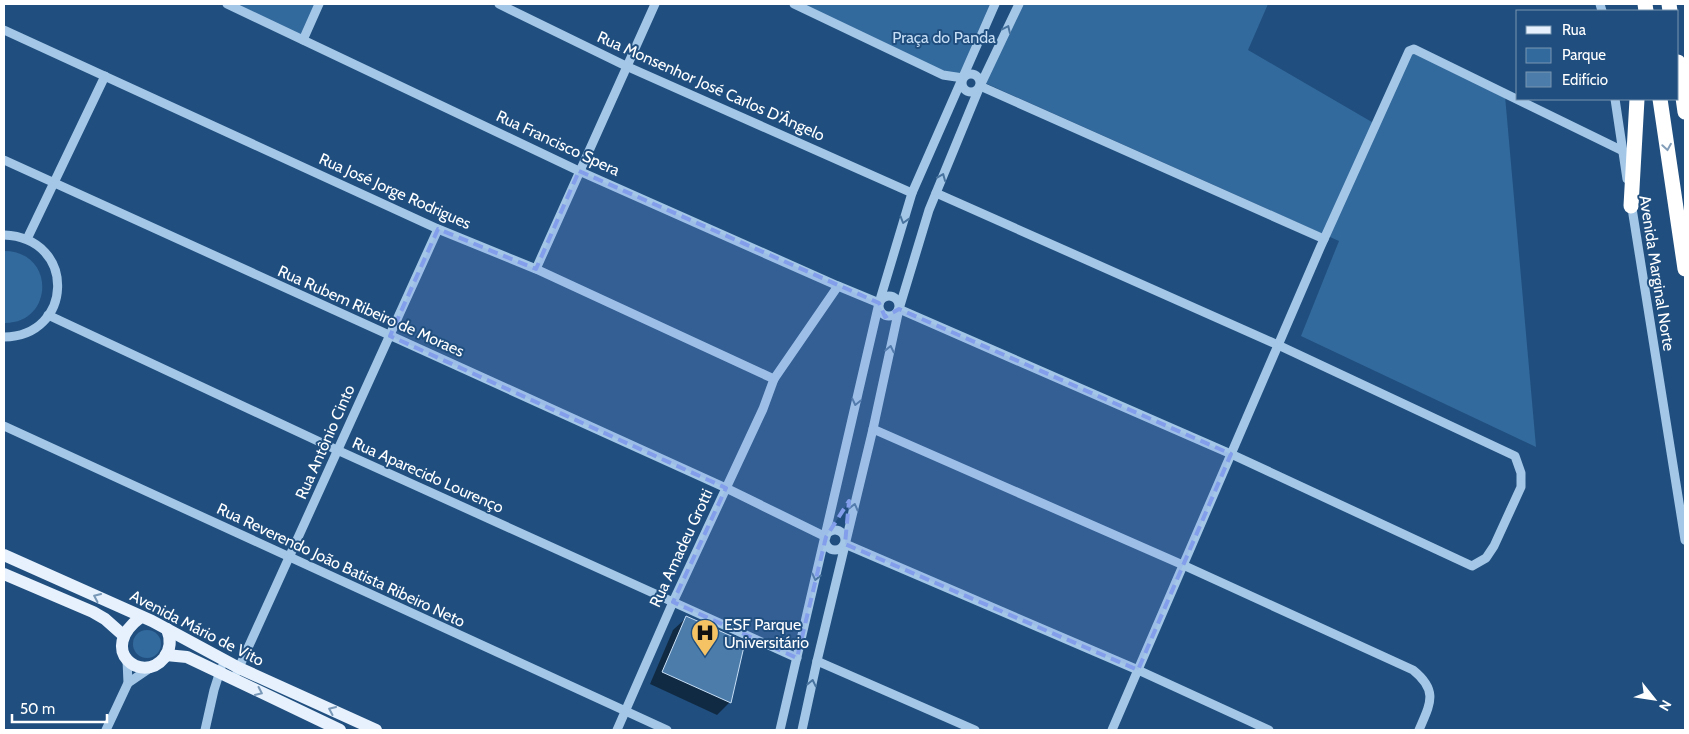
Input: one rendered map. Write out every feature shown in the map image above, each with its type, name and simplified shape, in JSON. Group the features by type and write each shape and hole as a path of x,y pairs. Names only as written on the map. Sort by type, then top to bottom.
{"highway":[{"path":"1679,69 1685,112"},
{"path":"1632,206 1637,100"},
{"path":"1660,100 1685,268"}],"main road":[{"name":"Avenida Mário de Vito","path":"4,555 167,629 225,660 236,674 340,730"},
{"path":"4,574 93,612 124,634"},
{"path":"142,617 124,634 122,648 127,660 132,664 142,668 160,663 170,647 170,637 167,629"},
{"name":"Avenida Mário de Vito","path":"166,655 187,656 219,673 236,674 376,730"}],"street":[{"name":"Rua Francisco Spera","path":"227,4 579,171 879,303"},
{"path":"303,40 319,4"},
{"name":"Rua Monsenhor José Carlos D'Ângelo","path":"499,4 626,66 912,193"},
{"path":"536,268 655,4"},
{"path":"794,4 944,75 963,78"},
{"path":"780,730 879,303 912,193 995,4"},
{"path":"802,730 873,429 899,309 929,210 980,86 1019,4"},
{"name":"Rua José Jorge Rodrigues","path":"4,30 438,228 536,268 774,378"},
{"path":"1112,730 1324,239 1411,50 1414,49 1516,99"},
{"path":"963,78 967,74 976,75 980,80 980,86"},
{"path":"27,239 105,76"},
{"path":"980,86 1324,239"},
{"path":"1518,100 1623,151"},
{"name":"Avenida Marginal Norte","path":"1615,100 1685,540"},
{"name":"Rua Rubem Ribeiro de Moraes","path":"4,160 726,488 826,537 827,546 834,550 838,550 845,544"},
{"path":"899,309 895,314 886,316 879,310 879,303 883,297 890,296 896,299 899,309 1231,454 1472,566 1490,552 1521,487 1521,473 1515,456 1278,345 936,193"},
{"name":"Rua Antônio Cinto","path":"236,674 438,228"},
{"path":"4,235 16,235 40,247 50,258 56,272 58,287 55,302 42,323 25,334 4,337"},
{"name":"Rua Amadeu Grotti","path":"616,730 763,409 774,378 838,286"},
{"name":"Rua Aparecido Lourenço","path":"48,316 797,658"},
{"name":"Rua Reverendo João Batista Ribeiro Neto","path":"4,426 666,730"},
{"path":"873,429 1183,565 1413,670 1425,682 1431,695 1430,704 1419,730"},
{"path":"845,544 1138,670 1269,730"},
{"path":"106,730 128,683 127,660"},
{"path":"205,730 219,673 225,660"},
{"path":"817,661 975,730"},
{"path":"128,683 151,667"}],"highlighted area":[{"path":"579,171 879,303 885,317 899,309 1231,454 1138,670 845,544 849,501 826,537 797,658 673,602 726,488 390,336 438,229 536,269"}],"green space":[{"path":"231,4 319,4 303,40"},
{"name":"Praça do Panda","path":"794,4 995,4 964,76 943,75"},
{"path":"1021,4 1268,4 1248,50 1377,125 1412,51 1505,96 1536,447 1301,336 1339,241 983,82"},
{"path":"4,251 21,254 33,262 40,274 42,287 40,301 32,312 20,320 4,323"},
{"path":"147,630 157,634 161,644 157,654 147,658 137,654 133,644 137,634"}],"building":[{"name":"ESF Parque Universitário","path":"686,616 745,642 731,703 662,672"}],"place":[{"name":"ESF Parque Universitário","path":"705,657"}]}
